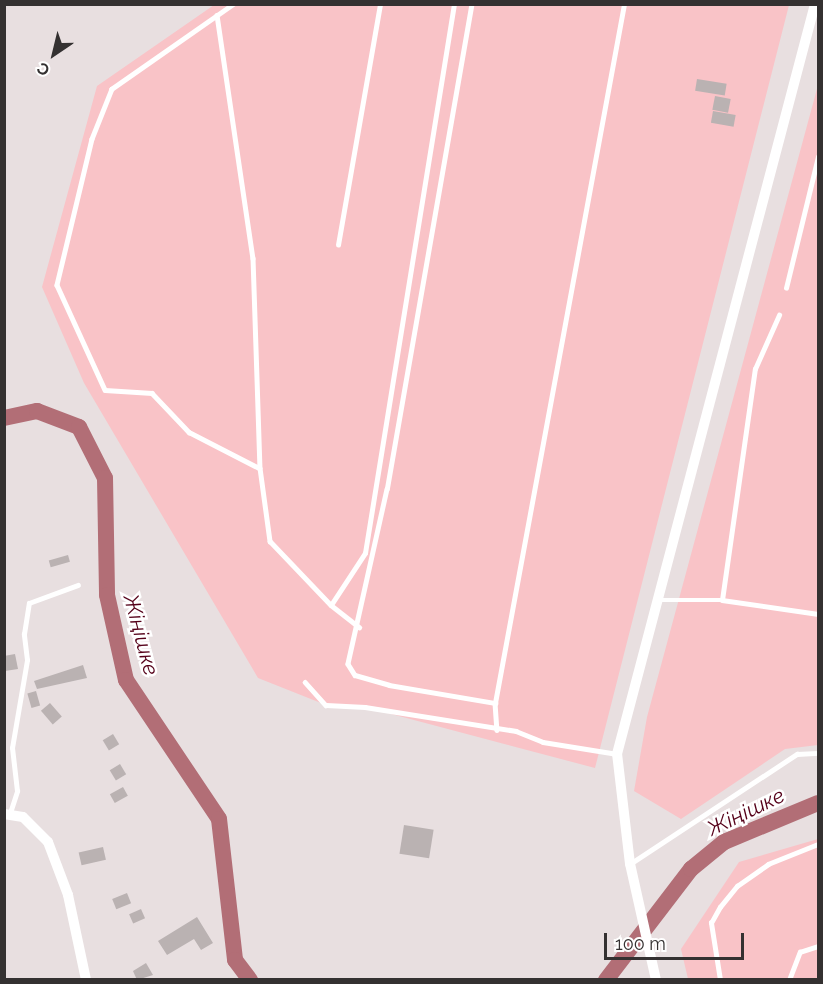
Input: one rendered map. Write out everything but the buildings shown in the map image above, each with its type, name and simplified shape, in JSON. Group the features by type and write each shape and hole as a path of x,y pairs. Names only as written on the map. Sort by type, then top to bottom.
{"street":[{"path":"656,980 631,868 617,754 815,4"},
{"path":"8,814 23,817 48,842 68,895 86,980"}],"lane":[{"path":"234,4 146,69 112,89 92,139 57,285 105,390 152,393 189,432 260,468"},
{"path":"338,245 380,4"},
{"path":"332,605 365,554 454,4"},
{"path":"472,4 359,627 348,664 355,675 389,685 495,703"},
{"path":"496,730 495,703 624,4"},
{"path":"217,15 253,258 260,468 270,541 332,605 359,627"},
{"path":"786,288 819,157"},
{"path":"722,600 754,369 779,315"},
{"path":"8,814 17,791 12,748 27,660 24,634 29,603 78,585"},
{"path":"657,601 722,600 819,614"},
{"path":"305,682 326,705 365,707 617,754"},
{"path":"631,868 797,754 819,753"},
{"path":"720,980 711,923 720,907 737,886 768,864 819,844"},
{"path":"789,980 800,952 819,946"}],"shaded area":[{"path":"214,5 789,5 595,768 365,707 326,705 258,678 84,383 42,287 97,86"},
{"path":"818,85 818,745 785,749 681,819 634,791 647,717"},
{"path":"818,839 818,979 688,979 681,949 739,862"}],"waterway":[{"name":"Жіңішке","path":"4,418 37,411 79,427 105,478 107,595 126,680 219,819 235,960 250,980"},
{"name":"Жіңішке","path":"606,980 691,869 724,842 818,803"}]}
